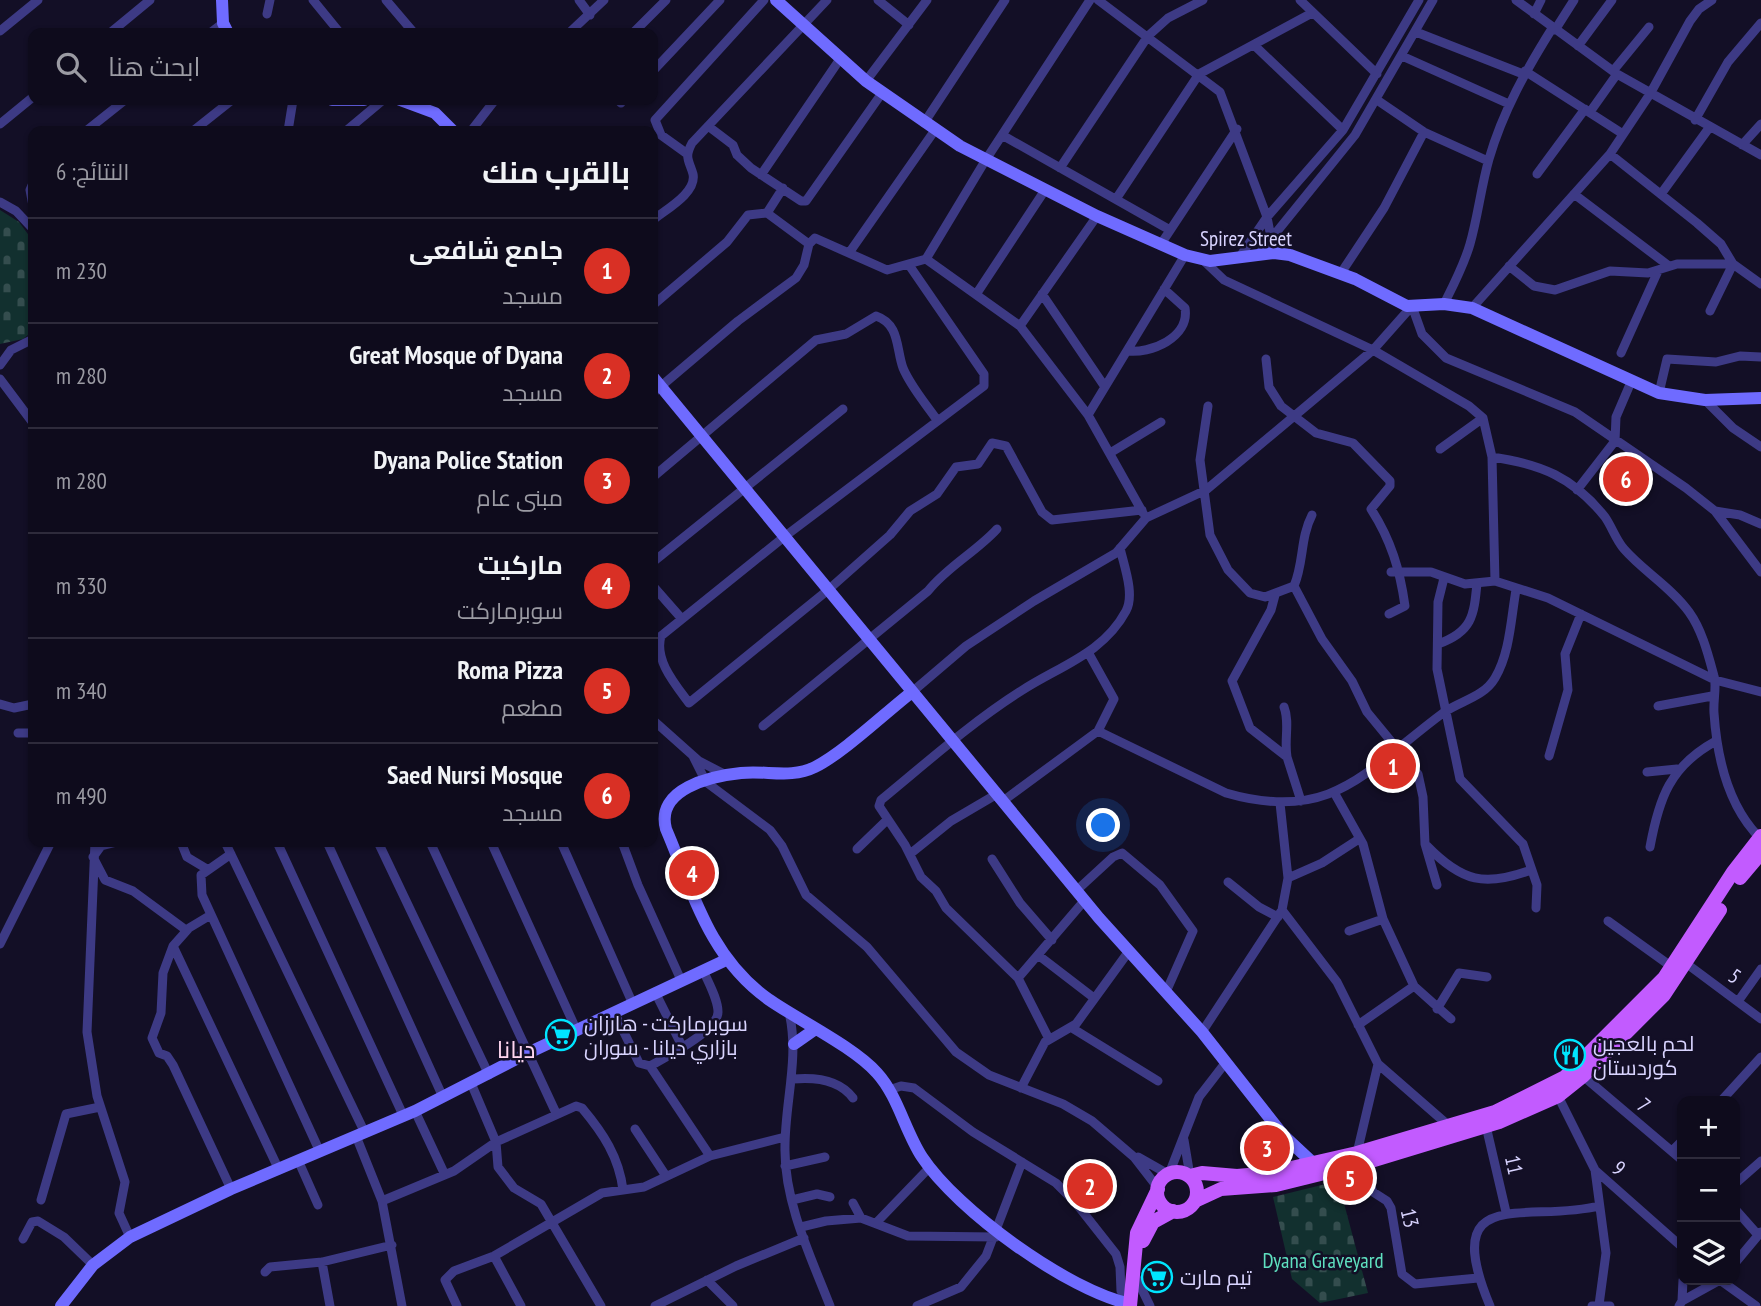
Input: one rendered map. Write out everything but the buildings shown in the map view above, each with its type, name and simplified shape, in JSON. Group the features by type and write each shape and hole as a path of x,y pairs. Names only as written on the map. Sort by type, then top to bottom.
{"main road":[{"path":"1131,1303 1137,1233 1158,1189 1169,1174 1180,1172 1190,1176 1283,1171 1313,1163 1359,1159 1448,1125 1495,1112 1544,1090 1605,1047 1664,995 1687,964 1761,841"},
{"path":"1136,1251 1153,1222 1173,1211 1184,1211 1195,1201 1221,1189 1283,1183 1359,1159 1486,1126 1534,1109 1558,1096 1584,1076 1605,1047 1656,988 1733,872 1761,841"},
{"path":"1190,1176 1197,1188 1195,1201"},
{"path":"1158,1189 1161,1203 1173,1211"}],"street":[{"path":"0,32 38,0"},
{"path":"116,28 150,0"},
{"path":"222,0 226,28"},
{"path":"267,14 270,0"},
{"path":"313,0 336,28"},
{"path":"386,0 410,28"},
{"path":"579,0 590,15"},
{"path":"575,28 604,0"},
{"path":"638,28 666,0"},
{"path":"658,66 720,0"},
{"path":"657,126 655,120 764,0"},
{"name":"Spirez Street","path":"776,0 840,60 929,127 985,160 1097,216 1185,255 1203,260 1274,253 1307,259 1412,306"},
{"path":"658,216 687,193 692,183 693,175 686,163 686,153 708,126 827,0"},
{"path":"878,0 909,25"},
{"path":"866,80 926,0"},
{"path":"849,253 1005,0"},
{"path":"658,384 796,278 804,265 809,244 815,238 887,270 926,259 985,160 1090,0"},
{"path":"1098,0 1220,92 1237,129 1267,216 1273,234 1274,253"},
{"path":"1060,168 1148,36 1168,18 1203,0"},
{"path":"1300,0 1377,74"},
{"path":"1239,258 1267,216 1343,130 1419,0"},
{"path":"1258,255 1345,149 1377,100 1433,0"},
{"path":"1516,0 1615,73 1761,156"},
{"path":"1534,14 1541,0"},
{"path":"1444,303 1462,267 1471,241 1488,162 1509,104 1524,72 1574,0"},
{"path":"1578,46 1612,0"},
{"path":"1472,308 1610,154 1650,94 1690,21 1699,9 1712,0"},
{"path":"1116,199 1199,74 1312,13"},
{"path":"1696,120 1728,62 1761,23"},
{"path":"1537,174 1649,27"},
{"path":"1416,32 1524,72 1623,134"},
{"path":"1255,46 1343,130"},
{"path":"1402,56 1509,104"},
{"path":"761,175 840,60"},
{"path":"708,126 733,145 744,163 801,201 811,198 882,93"},
{"path":"1377,100 1424,132 1488,162"},
{"path":"0,124 28,101"},
{"path":"92,126 119,105"},
{"path":"198,126 226,105"},
{"path":"289,126 292,105"},
{"path":"352,126 377,105"},
{"path":"413,105 435,113 447,126"},
{"path":"475,126 491,105"},
{"path":"1742,145 1761,124"},
{"path":"658,128 661,135 686,153"},
{"path":"1661,194 1709,128"},
{"path":"1161,244 1237,129"},
{"path":"1341,272 1384,208 1424,132"},
{"path":"1002,135 1170,230"},
{"path":"1610,154 1721,244 1733,264 1761,284"},
{"path":"766,213 783,188"},
{"path":"977,293 1045,190"},
{"path":"1574,194 1670,266"},
{"path":"0,202 16,211 28,224"},
{"path":"658,301 727,242 748,215 766,213 809,244"},
{"path":"1020,326 1097,216"},
{"path":"1088,415 1185,255"},
{"path":"926,259 1020,326 1088,415 1144,514"},
{"path":"1203,260 1224,280 1374,350 1483,418 1492,457 1496,581"},
{"path":"1510,266 1534,286 1555,290 1595,274 1658,271 1670,266 1733,264"},
{"path":"1710,312 1733,264"},
{"path":"658,644 660,636 784,537 984,386 986,380 909,265"},
{"path":"1621,353 1658,271"},
{"path":"1127,351 1140,353 1169,341 1182,326 1185,308 1164,289"},
{"path":"1042,294 1105,387"},
{"path":"658,650 675,685 689,703 828,590 890,535 911,511 937,495 951,471 956,467 978,464 992,443 1006,446 1042,512 1052,520 1144,514 1206,490 1374,350 1412,306 1444,303 1472,308 1660,393 1705,400 1761,398"},
{"path":"1412,306 1422,334 1446,358 1575,412 1715,511 1761,572"},
{"path":"658,473 816,340 846,334 876,316 887,321 900,343 902,365 937,421"},
{"path":"0,365 12,350 28,342"},
{"path":"1660,393 1667,359 1716,362 1740,356 1761,357"},
{"path":"1266,359 1272,396 1293,418 1316,433 1353,443 1390,481 1390,486 1371,509 1385,532 1405,606 1389,614"},
{"path":"0,379 28,416"},
{"path":"1577,490 1615,441 1616,417 1631,382"},
{"path":"658,389 702,438 1080,896 1202,1032 1283,1135 1313,1163"},
{"path":"1705,400 1733,428 1761,447"},
{"path":"1208,406 1200,460 1210,535 1228,570 1250,593 1265,597 1294,586 1300,573 1305,529 1312,514"},
{"path":"658,558 843,409"},
{"path":"1440,449 1483,418"},
{"path":"1110,453 1161,422"},
{"path":"1492,457 1538,465 1560,476 1607,521 1623,548 1688,611 1701,633 1715,680 1713,696 1716,741 1743,820 1761,841"},
{"path":"1715,511 1740,514 1761,524"},
{"path":"1131,1303 1086,1290 996,1233 961,1202 930,1167 914,1142 889,1090 867,1063 757,990 726,960 711,936 665,823 665,810 671,799 726,775 753,772 791,774 816,767 966,646 1120,548 1144,514"},
{"path":"762,726 928,591 939,578 984,544 997,528"},
{"path":"1049,1039 1018,978 950,913 921,877 910,854 879,809 881,800 1021,691 1090,654 1127,610 1130,599 1120,548"},
{"path":"1396,571 1431,572 1465,584 1496,581 1516,590 1548,598 1715,680 1761,692"},
{"path":"1444,578 1438,602 1437,668 1460,779 1523,844 1537,886 1536,908"},
{"path":"1438,644 1461,634 1467,626 1475,608 1477,583"},
{"path":"1294,586 1322,639 1352,681 1367,712 1397,752 1418,774 1422,783 1425,844 1437,885"},
{"path":"1098,731 1226,793 1280,803 1335,794 1397,752 1445,712 1482,692 1494,681 1502,665 1516,590"},
{"path":"658,592 682,619"},
{"path":"1275,595 1271,610 1232,675 1232,681 1250,728 1287,757"},
{"path":"1549,756 1568,690 1565,654 1581,614"},
{"path":"910,854 951,821 1000,798 1098,731 1114,699 1090,654"},
{"path":"1658,706 1713,696"},
{"path":"0,704 14,708 28,705"},
{"path":"1284,706 1288,717 1284,736 1287,757 1301,801"},
{"path":"658,724 693,756 726,775"},
{"path":"18,733 28,733"},
{"path":"1647,772 1677,769 1716,741"},
{"path":"693,756 706,782 726,800 771,830 806,895 867,947 956,1052 980,1070 1073,1109 1127,1150 1169,1174 1199,1097 1226,1062"},
{"path":"1650,847 1655,821 1677,769"},
{"path":"1335,794 1370,865 1384,919 1414,986 1451,1019"},
{"path":"1202,1032 1280,914 1288,878 1280,803"},
{"path":"857,849 887,820"},
{"path":"1288,878 1322,863 1359,839"},
{"path":"1425,844 1458,873 1477,879 1503,880 1531,870"},
{"path":"0,944 48,847"},
{"path":"94,847 88,1032 100,1107 125,1182 119,1213 130,1237"},
{"path":"93,857 100,847"},
{"path":"183,847 187,857 207,869"},
{"path":"227,847 360,1134 382,1201 402,1306"},
{"path":"279,847 409,1113 445,1175"},
{"path":"329,847 442,1096"},
{"path":"380,847 489,1075"},
{"path":"432,847 556,1114"},
{"path":"493,847 576,1029"},
{"path":"563,847 632,1002"},
{"path":"624,847 681,980"},
{"path":"1018,978 1052,940 1080,896 1113,857 1122,853 1160,885 1193,931 1166,992"},
{"path":"230,854 201,874 209,916 320,1152"},
{"path":"93,857 105,880 134,891 186,930"},
{"path":"992,859 1020,903 1052,940"},
{"path":"1228,882 1259,907 1280,914 1337,982 1378,1063 1448,1125"},
{"path":"209,916 186,930 173,946 163,973 161,1013 152,1038 159,1053 167,1056 173,1065 231,1189"},
{"path":"1349,931 1384,919"},
{"path":"1608,921 1672,967"},
{"path":"173,946 279,1170"},
{"path":"1021,1088 1049,1039 1072,1028 1129,951"},
{"path":"1038,955 1094,998"},
{"path":"61,1306 93,1265 130,1237 231,1189 409,1113 576,1029 726,960"},
{"name":"5","path":"1687,964 1739,1000 1761,1019"},
{"path":"1739,1000 1761,969"},
{"path":"650,1066 715,1022 718,1012 703,970"},
{"path":"1437,1009 1459,973 1487,977"},
{"path":"1358,1024 1414,986"},
{"path":"655,992 682,1046"},
{"path":"614,1012 639,1063 650,1066 710,1156"},
{"path":"789,1012 794,1044 793,1079 785,1137 785,1167 804,1238 830,1306"},
{"path":"1072,1028 1158,1081"},
{"path":"794,1044 814,1030"},
{"path":"1726,1096 1761,1057"},
{"path":"1359,1159 1378,1063"},
{"name":"7","path":"1584,1076 1681,1159"},
{"path":"793,1079 820,1078 844,1087 853,1098"},
{"path":"471,1083 496,1142 498,1167 506,1180 541,1204 601,1306"},
{"path":"889,1090 901,1086 914,1088 1066,1192 1112,1249 1120,1267 1121,1291 1131,1303"},
{"name":"9","path":"1558,1096 1595,1170 1677,1243"},
{"path":"382,1201 445,1175 496,1142 576,1106 582,1108 610,1144 621,1172 623,1190"},
{"path":"41,1200 66,1114 100,1107"},
{"name":"11","path":"1486,1126 1506,1212"},
{"path":"635,1129 666,1176"},
{"path":"1185,1131 1184,1154 1190,1176"},
{"path":"1283,1135 1283,1171"},
{"path":"457,1306 446,1286 447,1277 454,1270 494,1256 602,1193 644,1186 710,1156 785,1137"},
{"path":"1672,1151 1677,1146"},
{"path":"1127,1150 1158,1189"},
{"path":"785,1167 825,1157"},
{"name":"13","path":"1359,1159 1373,1192 1387,1200 1391,1208 1402,1274 1415,1284 1478,1278"},
{"path":"298,1160 318,1205"},
{"path":"1740,1180 1761,1161"},
{"path":"917,1306 961,1287 986,1256 1022,1162"},
{"path":"877,1222 930,1167"},
{"path":"1595,1170 1606,1253 1600,1305"},
{"path":"792,1200 817,1194 830,1197"},
{"path":"853,1203 861,1218"},
{"path":"1490,1306 1478,1278 1475,1256 1480,1227 1489,1217 1506,1212 1581,1210 1599,1206"},
{"path":"1740,1214 1760,1234 1740,1256"},
{"path":"801,1227 826,1221 861,1218 908,1236 996,1233"},
{"path":"23,1239 31,1224 38,1221 64,1237 93,1265"},
{"path":"655,1306 673,1303 707,1280 804,1238"},
{"path":"265,1272 270,1267 322,1262 392,1245"},
{"path":"494,1256 521,1306"},
{"path":"322,1262 330,1306"},
{"path":"1134,1273 1150,1306"},
{"path":"707,1280 733,1306"},
{"path":"1681,1303 1683,1285"},
{"path":"1681,1303 1712,1285"},
{"path":"1726,1285 1756,1306"},
{"path":"1735,1293 1738,1306"},
{"path":"1592,1306 1610,1306"}],"green space":[{"path":"0,210 19,222 28,234 28,335 23,339 0,344"},
{"name":"Dyana Graveyard","path":"1338,1181 1368,1293 1320,1303 1292,1279 1273,1197"}],"place":[{"name":"Saed Nursi Mosque","path":"1626,479"},
{"name":"جامع شافعی","path":"1393,766"},
{"name":"ماركيت","path":"692,873"},
{"name":"سوبرماركت - هارزان بازاري ديانا - سوران","path":"561,1035"},
{"name":"لحم بالعجین کوردستان","path":"1570,1055"},
{"name":"Dyana Police Station","path":"1267,1148"},
{"name":"Roma Pizza","path":"1350,1178"},
{"name":"Great Mosque of Dyana","path":"1090,1186"},
{"name":"تیم مارت","path":"1157,1277"}],"district":[{"name":"دیانا","path":"516,1049"}]}
